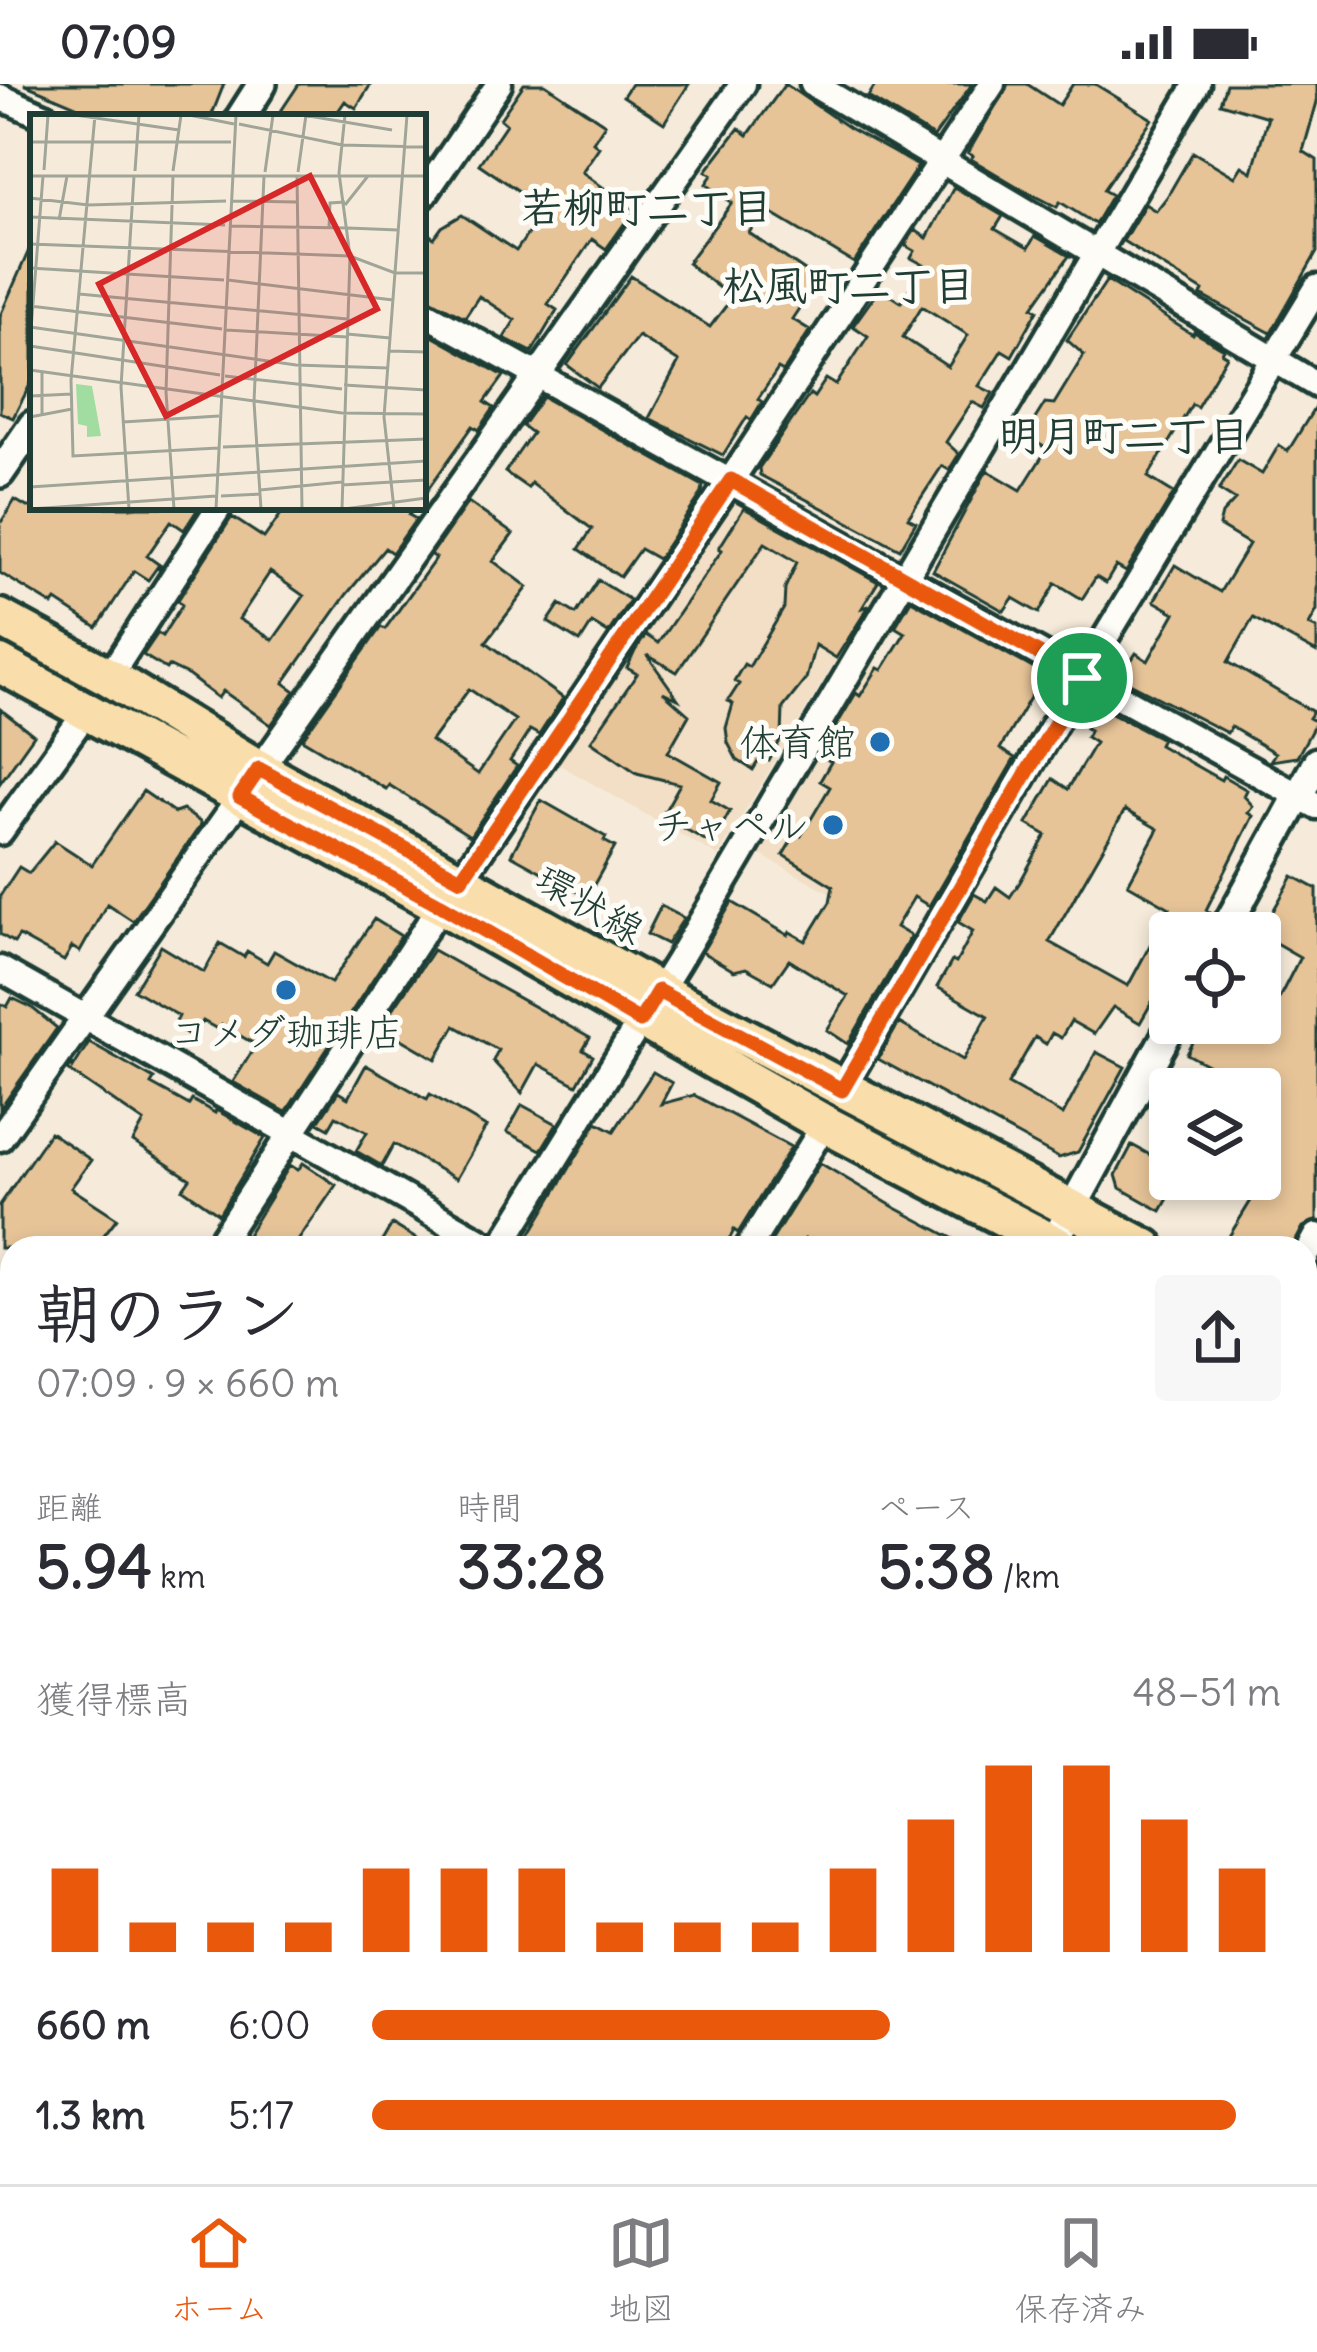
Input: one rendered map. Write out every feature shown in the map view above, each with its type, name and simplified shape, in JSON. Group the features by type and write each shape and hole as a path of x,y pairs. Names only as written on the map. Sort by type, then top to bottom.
{"main road":[{"name":"環状線","path":"0,618 109,677 249,783"},
{"name":"環状線","path":"0,664 87,712 249,783 451,892 649,1006 825,1124 1037,1236"},
{"name":"環状線","path":"649,1006 842,1090 1124,1236"}],"street":[{"path":"243,114 262,84"},
{"path":"426,192 499,84"},
{"path":"0,1138 743,84"},
{"path":"814,84 1317,385"},
{"path":"224,1236 992,84"},
{"path":"504,1236 649,1006 1197,84"},
{"path":"0,97 39,114"},
{"path":"842,1090 1317,288"},
{"path":"426,315 1308,801"},
{"path":"0,473 30,429"},
{"path":"109,677 217,510"},
{"path":"0,832 87,712"},
{"path":"1236,912 1308,801 1317,762"},
{"path":"0,969 474,1236"},
{"path":"1060,1236 1161,1044"},
{"path":"755,1236 825,1124"}],"shaded area":[{"path":"737,496 880,574 883,582 718,856 558,764"},
{"path":"867,660 943,707 831,893 753,851"}],"building":[{"path":"24,84 224,84 212,114 72,114 76,106"},
{"path":"299,84 371,84 356,108 345,101 336,114 279,114"},
{"path":"524,84 545,84 605,124 593,142 599,147 582,172 634,210 606,249 592,239 548,304 557,310 532,352 504,338 515,320 479,296 465,317 426,298 426,232 434,238 462,215 516,251 545,209 479,164 506,124 500,119"},
{"path":"631,84 689,84 664,123 623,96"},
{"path":"785,84 849,128 918,166 854,263 764,209 749,233 818,280 792,319 810,330 783,372 778,369 758,399 762,402 751,420 747,417 723,455 649,418 679,362 638,336 598,388 567,365 631,276 710,327 732,298 687,263 732,203 706,184 712,175 706,171 739,128 748,135"},
{"path":"876,84 972,84 934,137 868,97"},
{"path":"1008,84 1027,84 1059,105 1073,84 1095,84 1152,119 1103,190 1112,195 1095,224 971,159 968,153"},
{"path":"1226,84 1317,84 1317,102 1303,151 1317,160 1317,252 1271,333 1201,295 1203,291 1123,241 1145,204 1156,211 1193,152 1235,177 1242,166 1252,172 1268,117 1220,103"},
{"path":"954,187 1003,216 995,229 1028,248 1035,236 1069,256 1033,307 1038,310 1012,356 1002,350 979,386 993,393 984,408 972,402 946,442 959,454 949,470 942,466 908,518 916,522 900,549 760,475 759,468 810,394 814,397 826,379 836,385 868,336 853,326 880,288 901,302 924,265 911,258 915,251 905,245 915,230 927,238","holes":["922,306 968,335 948,367 903,337"]},
{"path":"30,248 30,385 13,418 0,412 0,316"},
{"path":"1107,280 1193,335 1224,349 1227,356 1148,477 1174,493 1126,572 1116,566 1106,583 1096,577 1082,599 1056,583 1039,613 1013,598 1004,611 933,571 987,470 1021,490 1047,449 1025,435 1045,403 1054,404 1084,355 1067,340"},
{"path":"426,333 504,376 485,402 494,408 479,430 473,426 426,492"},
{"path":"543,397 703,486 658,559 640,549 620,577 579,549 592,529 531,483 528,488 505,472 532,433 522,426"},
{"path":"1317,404 1317,610 1309,625 1317,629 1317,653 1253,618 1228,662 1313,712 1309,718 1316,722 1297,757 1270,761 1275,753 1231,727 1227,733 1120,678 1136,653 1148,661 1175,613 1154,601 1175,565 1220,592 1249,544 1219,526 1222,514 1235,500 1219,490 1238,460 1262,474 1279,445 1288,451"},
{"path":"15,500 30,510 197,510 184,530 171,521 147,556 159,569 148,580 134,571 97,628 0,573 0,524"},
{"path":"468,502 513,534 493,561 528,587 486,642 563,698 539,735 530,730 510,761 517,766 470,836 389,785 386,789 302,739 436,558 431,555","holes":["469,689 515,720 478,774 431,741"]},
{"path":"744,508 878,582 862,608 869,606 836,658 815,645 806,679 783,708 782,737 769,761 761,757 753,770 737,760 728,743 726,728 733,704 728,701 744,664 749,667 784,608 785,588 797,562 765,543 677,672 647,655 678,699 663,692 689,715 668,752 721,782 711,800 730,811 712,844 662,816 680,784 637,773 591,741 637,674 627,668 635,651 646,635 658,643 722,550"},
{"path":"284,510 413,510 409,515 416,519 392,553 385,548 347,594 284,683 295,691 271,725 223,691 218,698 189,676 143,655 182,605 178,600 232,517 264,538","holes":["270,572 304,596 273,640 239,619"]},
{"path":"598,580 630,600 608,633 592,623 580,642 548,622 560,604 576,614"},
{"path":"911,600 1052,679 1039,701 1031,696 1000,749 1015,758 929,906 914,897 896,927 911,936 848,1044 827,1030 848,996 789,960 773,983 746,968 734,971 702,952 732,902 806,941 830,902 833,886 783,855 796,833 801,836 830,787 820,781 831,762 819,755 856,693 860,696 878,668 882,670 905,633 895,627"},
{"path":"1098,706 1162,739 1159,745 1247,790 1244,796 1253,806 1248,813 1253,816 1209,912 1168,912 1170,908 1128,884 1158,829 1125,810 1049,942 1128,986 1149,947 1149,1007 1140,1023 1113,1007 1094,1034 1071,1021 1061,1038 1052,1033 1046,1044 1035,1037 1008,1084 1063,1115 1096,1052 1125,1067 1078,1152 1059,1158 878,1059 899,1023 963,1060 988,1016 937,987 973,931 958,922 974,894 987,901 996,887 1010,897 1046,835 1027,824 1053,779 1068,789 1095,743 1086,737 1090,730 1086,728"},
{"path":"0,709 34,735 0,783"},
{"path":"143,791 175,813 183,810 200,826 133,921 107,904 80,952 72,947 64,961 19,936 14,943 0,934 0,896 19,867 29,873 55,841 92,865"},
{"path":"541,800 606,837 604,841 615,847 587,897 511,855"},
{"path":"1293,876 1317,889 1317,1220 1303,1227 1298,1236 1229,1236 1251,1200 1281,1200 1281,1068 1213,1068 1187,1054 1192,1044 1281,1044 1281,994 1300,957 1281,946 1281,912 1273,912"},
{"path":"661,906 684,918 667,944 647,934"},
{"path":"374,919 401,936 286,1112 233,1082 256,1045 222,1025 219,1030 203,1021 194,1038 174,1026 179,1016 134,990 161,946 204,972 220,943 267,963 274,951 331,983"},
{"path":"433,950 590,1038 583,1050 593,1056 577,1085 538,1064 522,1093 493,1061 498,1050 455,1026 436,1059 381,1027"},
{"path":"12,998 57,1028 0,1109 0,1003 7,1007"},
{"path":"89,1042 189,1105 192,1100 216,1110 265,1138 219,1214 183,1189 190,1179 133,1142 144,1122 68,1070"},
{"path":"366,1065 427,1099 430,1094 486,1127 456,1179 394,1144 382,1166 356,1151 367,1132 336,1116 329,1128 318,1122 338,1092 348,1098"},
{"path":"653,1072 672,1083 661,1104 694,1095 791,1147 738,1233 734,1230 731,1236 529,1236 597,1122 614,1131"},
{"path":"522,1105 557,1124 541,1150 507,1132"},
{"path":"50,1132 91,1160 71,1188 117,1218 103,1236 0,1236 0,1205"},
{"path":"1132,1145 1149,1154 1149,1200 1167,1200 1161,1211 1120,1188 1116,1175"},
{"path":"303,1163 336,1185 301,1236 246,1236 290,1165 298,1170"},
{"path":"820,1163 948,1236 774,1236"},
{"path":"392,1224 412,1236 385,1236"}],"place":[{"name":"体育館","path":"880,742"},
{"name":"チャペル","path":"833,825"},
{"name":"コメダ珈琲店","path":"286,990"}],"district":[{"name":"若柳町二丁目","path":"647,207"},
{"name":"松風町二丁目","path":"849,285"},
{"name":"明月町二丁目","path":"1124,435"}],"route":[{"path":"731,480 1082,678 842,1090 658,991 640,1021 441,905 240,797 259,769 461,879 731,480"}]}
